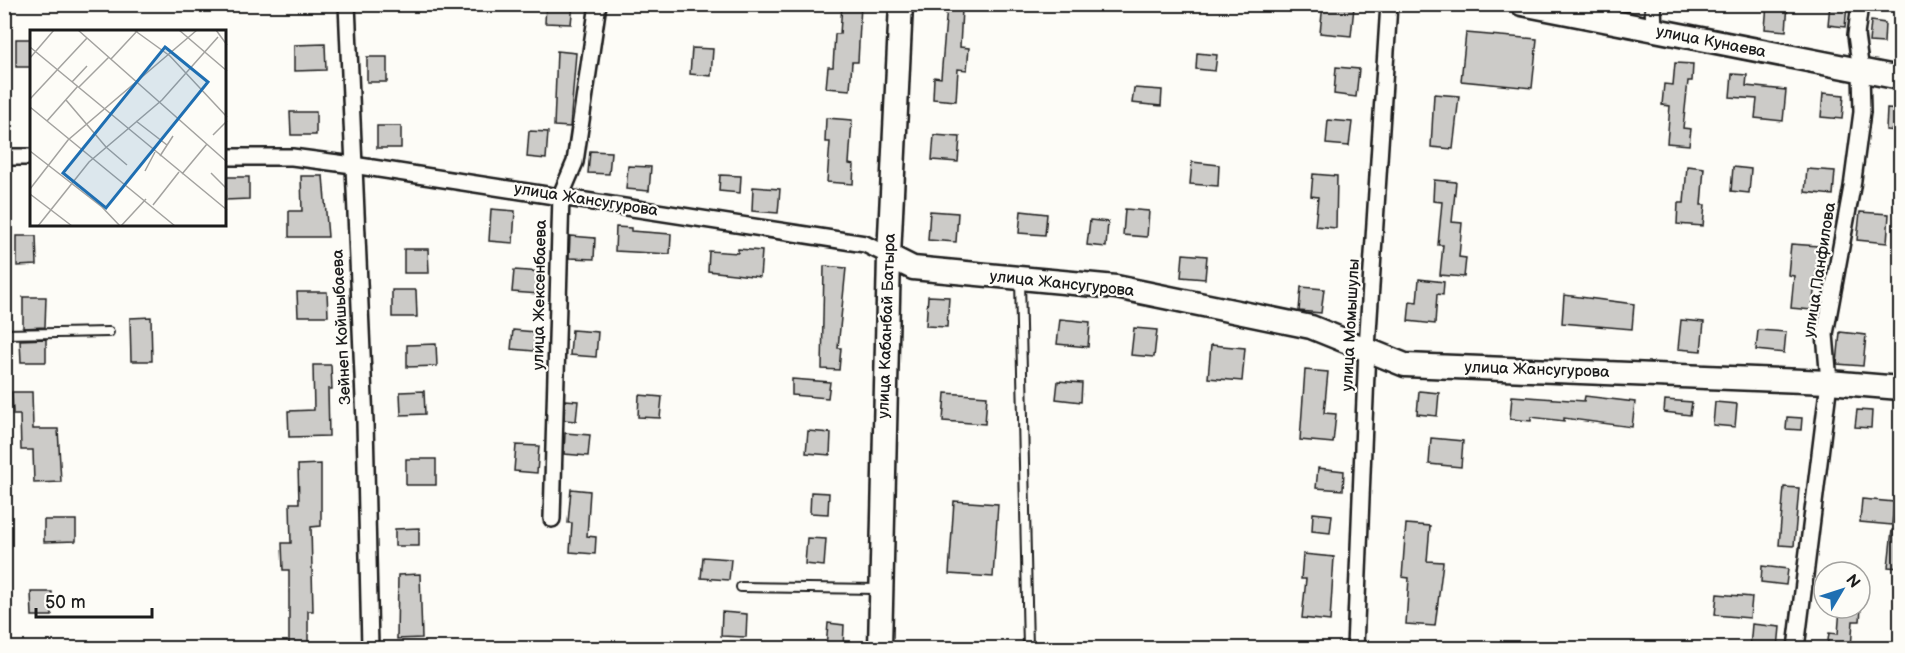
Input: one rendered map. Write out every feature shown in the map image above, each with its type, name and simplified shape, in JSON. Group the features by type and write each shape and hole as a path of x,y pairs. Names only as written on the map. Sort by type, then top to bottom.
{"street":[{"name":"Зейнеп Койшыбаева","path":"347,4 365,422 370,648"},
{"name":"улица Жексенбаева","path":"552,519 561,195 575,162 598,4"},
{"name":"улица Кабанбай Батыра","path":"880,648 889,256 901,4"},
{"name":"улица Момышулы","path":"1355,648 1367,348 1389,4"},
{"name":"улица Кунаева","path":"1522,4 1900,78"},
{"path":"1653,4 1654,31"},
{"name":"улица Панфилова","path":"1796,648 1829,382 1825,334 1853,177 1862,112 1861,71 1856,35 1860,4"},
{"path":"4,157 30,157"},
{"name":"улица Жансугурова","path":"226,157 292,157 561,195 865,244 914,268 1116,287 1299,324 1405,364 1829,382 1900,388"}],"lane":[{"path":"1020,278 1028,648"},
{"path":"4,334 109,332"},
{"path":"741,587 881,589"}],"building":[{"path":"546,4 573,4 571,24 545,23"},
{"path":"842,4 861,4 858,62 852,62 850,90 826,88 828,67 833,67 835,34 840,34"},
{"path":"1323,4 1354,7 1351,36 1320,33"},
{"path":"1767,4 1788,4 1786,31 1765,29"},
{"path":"1830,4 1847,6 1845,27 1828,25"},
{"path":"947,7 962,9 960,47 969,48 967,70 958,69 956,101 933,99 934,77 941,78"},
{"path":"1871,21 1885,23 1884,43 1869,42"},
{"path":"1466,33 1537,39 1532,88 1461,81"},
{"path":"16,39 30,39 30,67 16,67"},
{"path":"325,44 326,70 294,71 294,45"},
{"path":"692,48 713,49 711,76 690,74"},
{"path":"557,51 576,53 570,127 554,126"},
{"path":"1197,53 1217,55 1215,71 1196,69"},
{"path":"367,57 387,57 387,82 367,82"},
{"path":"1675,63 1693,64 1692,81 1688,81 1683,128 1691,129 1689,145 1667,143 1670,106 1662,105 1664,84 1673,85"},
{"path":"1336,67 1359,69 1356,97 1334,94"},
{"path":"1732,74 1747,75 1746,86 1786,90 1783,121 1755,118 1757,99 1730,97"},
{"path":"1134,88 1162,90 1161,106 1132,103"},
{"path":"1823,93 1844,95 1842,119 1821,117"},
{"path":"1434,94 1459,96 1453,149 1431,147"},
{"path":"1887,109 1900,110 1900,131 1886,130"},
{"path":"290,112 316,112 316,135 291,135"},
{"path":"826,118 852,120 849,164 854,165 853,184 827,182 830,142 825,142"},
{"path":"1328,120 1352,122 1349,146 1326,144"},
{"path":"377,126 401,126 401,148 377,148"},
{"path":"529,131 548,132 546,159 527,157"},
{"path":"934,135 960,137 958,162 932,160"},
{"path":"590,151 611,152 609,174 588,173"},
{"path":"1192,162 1219,165 1218,186 1190,184"},
{"path":"628,166 651,167 649,191 626,189"},
{"path":"1687,166 1704,168 1701,205 1705,205 1703,226 1677,224 1678,203 1684,203"},
{"path":"1733,167 1751,169 1749,193 1731,191"},
{"path":"1807,169 1835,171 1833,195 1805,192"},
{"path":"1313,174 1337,176 1336,228 1315,226 1318,197 1311,196"},
{"path":"720,175 741,176 740,193 719,191"},
{"path":"301,176 323,176 328,237 289,237 289,211 302,211"},
{"path":"226,177 249,177 249,199 226,200"},
{"path":"1434,180 1456,182 1452,222 1462,223 1459,257 1466,258 1464,277 1440,275 1443,245 1438,245 1442,202 1433,201"},
{"path":"753,187 780,189 778,213 752,211"},
{"path":"491,209 515,211 513,243 489,241"},
{"path":"1125,209 1149,211 1147,237 1123,235"},
{"path":"930,211 958,213 956,242 928,240"},
{"path":"1021,211 1047,214 1045,235 1019,233"},
{"path":"1860,212 1889,214 1887,243 1857,240"},
{"path":"1090,220 1108,222 1106,247 1087,245"},
{"path":"616,227 631,228 631,231 671,234 670,254 615,251"},
{"path":"17,236 36,236 37,265 17,266"},
{"path":"570,236 595,238 594,259 569,258"},
{"path":"1791,244 1819,246 1812,310 1791,308 1794,276 1788,275"},
{"path":"404,249 428,249 429,273 404,273"},
{"path":"738,249 762,251 760,277 708,271 709,251 738,253"},
{"path":"1183,254 1207,256 1205,279 1181,277"},
{"path":"824,266 846,268 838,348 841,348 839,370 822,369"},
{"path":"514,270 542,272 540,294 512,292"},
{"path":"1419,279 1444,282 1443,295 1437,294 1435,324 1408,321 1410,301 1417,302"},
{"path":"1301,287 1324,289 1321,313 1299,311"},
{"path":"392,290 416,290 417,317 392,317"},
{"path":"297,292 327,292 328,316 298,316"},
{"path":"1564,295 1634,304 1632,329 1562,323"},
{"path":"928,296 949,297 947,327 926,326"},
{"path":"23,297 46,297 45,327 23,328"},
{"path":"151,317 152,361 131,361 130,318"},
{"path":"1060,319 1090,322 1088,347 1057,344"},
{"path":"1681,320 1704,322 1701,351 1678,349"},
{"path":"1134,328 1157,330 1154,357 1131,355"},
{"path":"513,330 535,332 534,351 511,349"},
{"path":"572,330 598,332 596,357 570,355"},
{"path":"1758,330 1786,332 1784,353 1756,350"},
{"path":"1840,332 1866,335 1863,366 1837,364"},
{"path":"46,339 46,362 21,362 20,340"},
{"path":"436,344 437,366 407,367 407,345"},
{"path":"1211,345 1245,348 1242,381 1208,378"},
{"path":"313,365 331,365 332,389 328,389 329,436 289,437 288,411 314,410"},
{"path":"1305,370 1328,372 1324,413 1336,414 1333,443 1300,440"},
{"path":"792,379 830,382 828,398 792,395"},
{"path":"1058,381 1082,383 1081,402 1056,399"},
{"path":"424,391 425,414 401,415 400,392"},
{"path":"1419,391 1439,393 1437,416 1417,414"},
{"path":"12,392 32,392 33,429 58,429 61,482 34,483 33,450 21,450 20,415 13,415"},
{"path":"945,393 987,396 985,424 943,421"},
{"path":"639,395 662,397 660,418 638,417"},
{"path":"1512,396 1584,401 1585,396 1635,402 1632,427 1564,418 1564,421 1531,417 1531,421 1510,419"},
{"path":"565,400 578,401 576,421 564,420"},
{"path":"1665,400 1692,402 1690,415 1664,412"},
{"path":"1715,402 1737,404 1735,427 1713,425"},
{"path":"1857,410 1872,411 1871,428 1855,427"},
{"path":"1787,417 1802,418 1801,430 1786,429"},
{"path":"808,431 831,433 830,455 806,453"},
{"path":"565,433 590,435 588,456 564,454"},
{"path":"1431,438 1463,441 1461,467 1429,464"},
{"path":"516,445 539,446 537,473 514,471"},
{"path":"406,459 436,459 436,485 406,485"},
{"path":"321,464 321,526 311,527 313,611 308,611 308,646 289,647 289,570 283,570 282,543 291,543 290,503 299,503 298,465"},
{"path":"1318,468 1344,471 1343,490 1316,488"},
{"path":"1784,487 1799,488 1794,546 1779,545"},
{"path":"571,489 590,491 587,536 596,537 595,554 570,552 572,523 568,523"},
{"path":"811,492 829,493 828,514 810,513"},
{"path":"1862,499 1894,502 1892,525 1860,522"},
{"path":"954,501 998,504 993,577 949,574"},
{"path":"1313,513 1332,515 1330,533 1312,531"},
{"path":"44,520 76,520 76,541 44,542"},
{"path":"1406,524 1430,526 1427,561 1443,562 1435,626 1406,624 1409,578 1402,577"},
{"path":"419,528 419,546 395,546 395,529"},
{"path":"1892,530 1900,530 1900,568 1888,567"},
{"path":"807,538 826,539 824,566 805,564"},
{"path":"1303,554 1334,557 1330,621 1302,618 1306,579 1301,579"},
{"path":"703,557 731,559 729,580 701,578"},
{"path":"1762,566 1788,569 1786,585 1761,582"},
{"path":"420,574 422,638 397,639 398,575"},
{"path":"31,592 52,592 52,616 32,616"},
{"path":"1717,594 1752,597 1750,618 1715,615"},
{"path":"722,612 747,614 746,637 721,636"},
{"path":"1839,620 1860,620 1853,621 1851,648 1827,648 1829,633 1838,634"},
{"path":"828,623 844,625 843,648 826,648"},
{"path":"1752,624 1780,627 1778,648 1750,648"}]}
